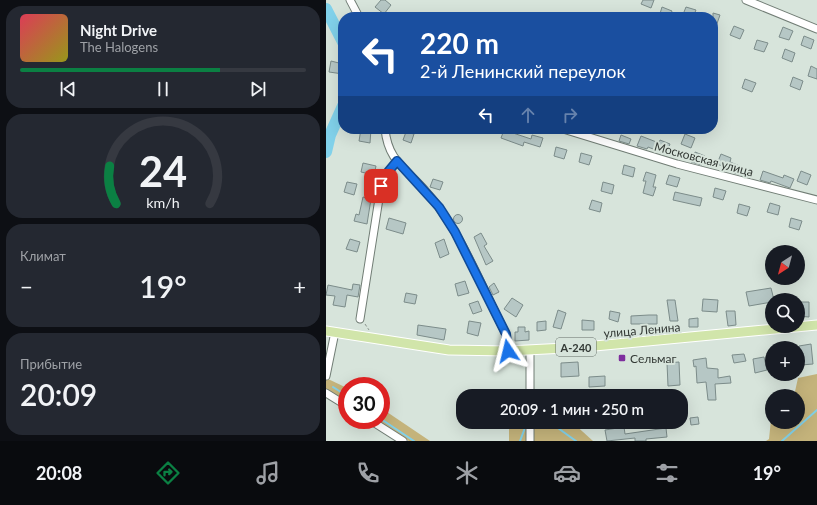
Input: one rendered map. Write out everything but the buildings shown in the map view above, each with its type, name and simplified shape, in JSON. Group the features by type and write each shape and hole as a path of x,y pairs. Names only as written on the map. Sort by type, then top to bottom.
{"main road":[{"name":"улица Ленина","path":"330,331 449,350 508,351 646,342 817,325"}],"street":[{"path":"350,0 356,12"},
{"path":"746,0 817,29"},
{"path":"386,134 389,151 439,207 455,232 506,334 508,351"},
{"name":"Московская улица","path":"579,134 677,164 817,200"},
{"path":"360,319 381,186 383,178 397,161"},
{"path":"326,376 330,331"},
{"path":"530,350 530,389"},
{"path":"326,393 338,400"},
{"path":"384,429 403,441"},
{"path":"530,429 530,441"}],"path":[{"path":"360,319 370,331"}],"shaded area":[{"path":"817,374 817,441 766,441 769,439 770,429 805,429 805,389 796,389 797,381 805,381 805,377"},
{"path":"326,378 338,384 338,396 326,389"},
{"path":"390,414 430,441 409,441 390,429"},
{"path":"509,429 580,429 593,441 509,441"}],"waterway":[{"path":"326,9 338,32"},
{"path":"326,152 330,135 338,117"},
{"path":"333,387 338,390"},
{"path":"782,441 817,410"},
{"path":"390,425 414,441"},
{"path":"520,441 524,429"},
{"path":"559,429 576,441"}],"place":[{"name":"Сельмаг","path":"622,358"}],"route":[{"path":"381,186 383,178 397,161 424,188 439,207 455,232 506,334 508,351"}]}
